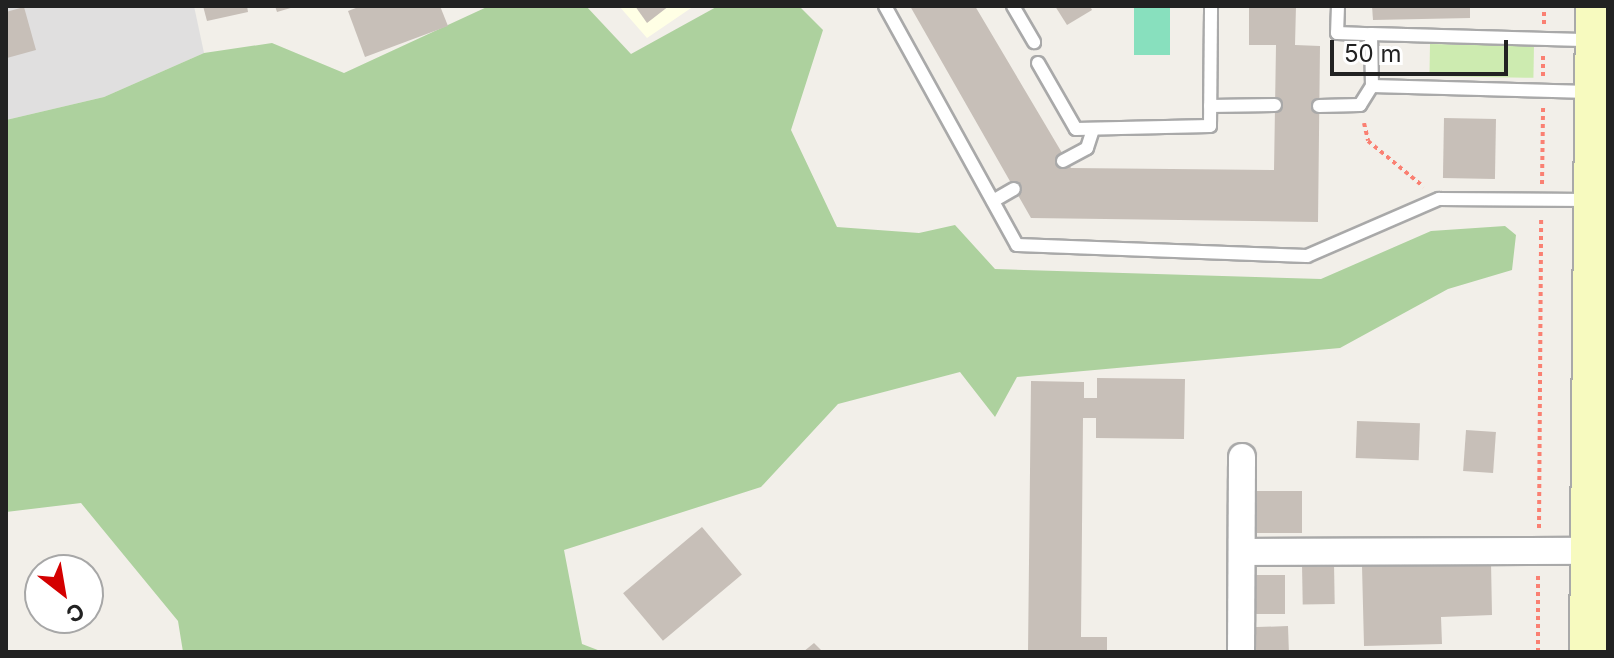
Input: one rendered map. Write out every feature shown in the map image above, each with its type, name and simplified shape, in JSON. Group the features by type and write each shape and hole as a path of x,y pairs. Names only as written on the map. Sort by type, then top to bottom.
{"main road":[{"path":"1588,652 1598,551 1593,200 1601,91 1593,23"}],"street":[{"path":"1241,652 1242,457"},
{"path":"1242,552 1598,551"}],"lane":[{"path":"885,6 1017,245 1307,256 1439,199 1593,200"},
{"path":"1013,6 1034,42"},
{"path":"1038,63 1076,129 1210,126 1211,6"},
{"path":"1338,6 1337,33 1543,37 1593,23"},
{"path":"1319,106 1360,105 1372,86 1371,34"},
{"path":"1372,86 1601,91"},
{"path":"1210,106 1275,105"},
{"path":"1063,161 1087,148 1093,129"},
{"path":"993,201 1014,189"}],"path":[{"path":"1538,652 1544,6"},
{"path":"1360,105 1368,141 1439,199"}],"shaded area":[{"path":"6,6 194,6 204,53 104,97 6,120"},
{"path":"619,6 694,6 647,38"}],"green space":[{"path":"489,6 586,6 631,54 718,6 799,6 823,30 791,130 837,227 919,233 955,225 995,269 1321,279 1431,231 1505,226 1516,235 1512,270 1448,289 1340,348 1017,377 995,417 960,372 838,404 761,487 564,550 582,644 603,652 183,652 178,621 81,503 6,512 6,120 104,97 204,53 272,43 344,73"},
{"path":"1134,6 1170,6 1170,55 1134,55"},
{"path":"1430,44 1534,46 1533,78 1429,76"}],"building":[{"path":"203,6 247,6 248,12 207,21"},
{"path":"275,6 294,6 294,7 277,12"},
{"path":"361,6 440,6 448,26 365,57 348,11"},
{"path":"635,6 669,6 647,23"},
{"path":"910,6 975,6 1071,168 1274,170 1276,45 1249,45 1249,6 1296,6 1295,45 1320,46 1318,222 1031,218"},
{"path":"1055,6 1090,6 1092,10 1067,25"},
{"path":"1372,6 1470,6 1470,18 1373,20"},
{"path":"24,7 36,50 7,58 6,12"},
{"path":"1444,118 1496,119 1495,179 1443,178"},
{"path":"1097,378 1185,379 1184,439 1096,438 1096,418 1083,418 1081,637 1107,637 1107,652 1028,652 1031,381 1084,382 1084,398 1097,398"},
{"path":"1357,421 1420,423 1419,460 1356,458"},
{"path":"1466,430 1496,432 1493,473 1463,471"},
{"path":"1257,491 1302,491 1302,533 1257,533"},
{"path":"702,527 742,574 663,641 623,593"},
{"path":"1491,562 1492,615 1441,617 1442,644 1364,646 1362,566"},
{"path":"1334,563 1335,604 1303,605 1302,564"},
{"path":"1253,575 1285,575 1285,614 1253,614"},
{"path":"1288,626 1289,652 1251,652 1250,627"},
{"path":"814,643 823,652 803,652"}]}
